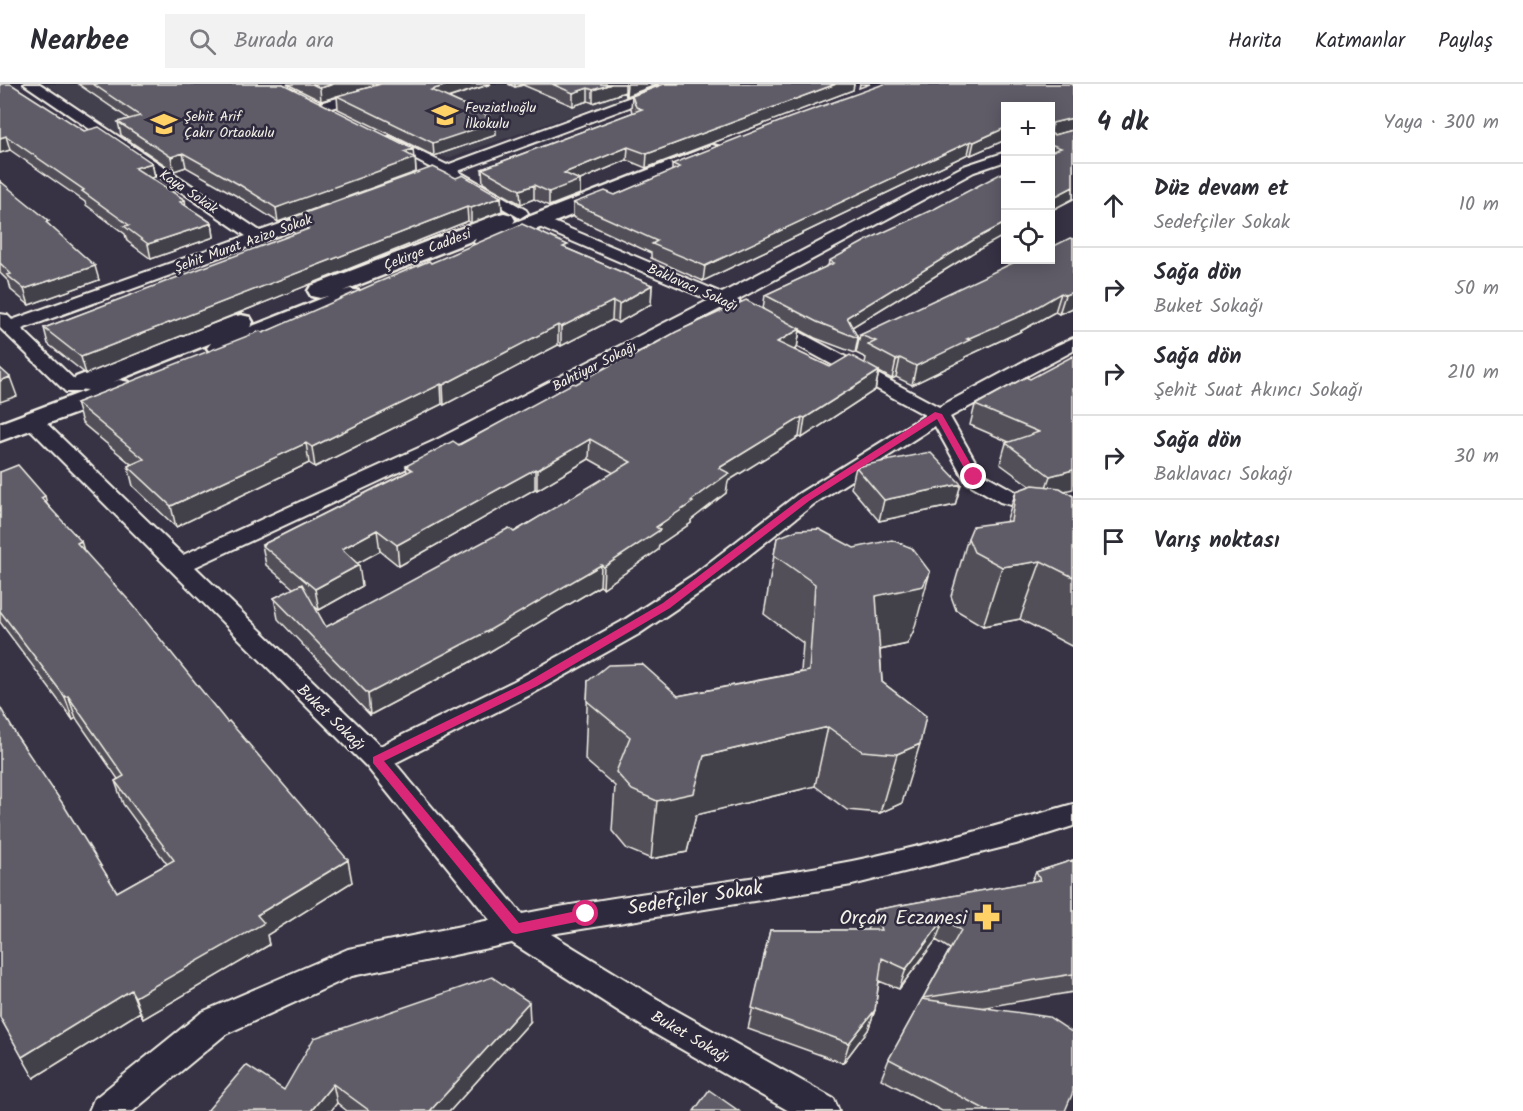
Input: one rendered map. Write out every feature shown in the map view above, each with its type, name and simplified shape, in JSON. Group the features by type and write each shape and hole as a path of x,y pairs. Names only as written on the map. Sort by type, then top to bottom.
{"main road":[{"name":"Çekirge Caddesi","path":"0,415 529,217 728,139"},
{"name":"Çekirge Caddesi","path":"0,433 529,217"}],"street":[{"name":"Kaya Sokak","path":"31,84 258,237"},
{"path":"342,118 316,105 404,84"},
{"path":"402,186 678,84"},
{"name":"Baklavacı Sokağı","path":"373,133 446,170 529,217 725,299 938,414"},
{"name":"Bahtiyar Sokağı","path":"178,566 441,445 725,299 969,169 1001,157"},
{"name":"Şehit Murat Azizo Sokak","path":"5,322 336,209"},
{"path":"5,322 73,388"},
{"path":"376,760 533,683 666,605 806,499 938,414 997,381 1073,344"},
{"path":"938,414 974,477 1008,497 1065,513 1073,513"},
{"name":"Buket Sokağı","path":"33,421 376,760 516,929 660,1019 822,1111"},
{"name":"Sedefçiler Sokak","path":"106,1111 214,1023 348,963 586,914 852,873 1016,832 1073,815"}],"shaded area":[{"name":"Şehit Arif Çakır Ortaokulu","path":"46,84 243,84 286,107 139,148"},
{"name":"Fevziatlıoğlu İlkokulu","path":"420,84 624,84 643,91 448,158 436,155 339,107"}],"building":[{"path":"0,84 11,84 84,131 99,127 152,163 135,168 185,200 180,202 212,223 148,244 124,226 129,225 82,191 84,190 6,136 0,138"},
{"path":"93,84 283,84 413,149 404,152 415,158 276,208 183,153 171,157 118,122 140,116"},
{"path":"312,84 334,84 320,88"},
{"path":"381,84 450,84 431,90 489,116 486,117 496,122 433,143 337,96"},
{"path":"552,84 611,84 573,93"},
{"path":"664,84 836,84 647,154 628,147 564,173 580,180 549,192 534,185 520,190 482,169 642,109 636,107 632,96"},
{"path":"884,84 1073,84 1073,118 1055,122 1055,102 1001,102 1001,130 974,142 971,141 705,266 652,244 657,241 573,203 605,191 615,195 680,167 672,164"},
{"path":"1073,130 1073,187 1055,196 1055,150 1061,148 1055,146 1055,135"},
{"path":"433,167 456,178 463,175 501,197 471,208 467,207 81,357 44,328 308,229 291,218"},
{"path":"1001,174 1001,225 847,317 858,338 817,322 765,295 834,263 829,261 871,238 936,208"},
{"path":"0,181 49,221 46,222 95,266 24,289 7,275 11,274 0,263"},
{"path":"522,224 568,245 563,247 652,285 619,304 613,301 561,327 558,325 443,385 312,447 306,443 171,506 128,466 144,459 76,403 260,331 263,333 374,284 429,261 431,263"},
{"path":"1070,238 1073,239 1073,292 1065,295 1061,293 1025,314 967,339 970,340 916,366 900,358 896,360 868,345 876,341 860,335 1011,264 1055,264 1055,246"},
{"path":"746,300 800,329 777,342 830,367 850,355 879,371 805,418 802,417 719,468 729,473 691,501 693,502 656,527 660,530 604,567 601,565 488,631 368,694 274,598 302,584 326,627 509,528 514,532 631,462 590,439 397,545 377,530 342,549 359,565 315,589 262,545 412,470 406,466 453,441 459,445 573,383 576,384 627,356 630,358 676,332"},
{"path":"1073,356 1073,470 1050,476 1006,443 1039,432 975,405 1026,377 1030,379"},
{"path":"0,368 10,377 0,381"},
{"path":"930,452 961,484 884,500 856,467"},
{"path":"18,465 45,496 41,498 81,541 77,543 133,605 227,722 229,721 348,860 257,915 264,923 135,997 131,990 22,1057 0,1017 0,707 117,892 174,860 115,781 124,776 68,696 65,697 0,611 0,472"},
{"path":"1033,485 1060,488 1073,496 1073,577 1041,561 1002,567 974,552 968,538 973,526 1011,521 1016,491"},
{"path":"819,529 854,548 892,540 912,548 930,572 923,586 876,596 882,682 926,716 920,744 897,754 862,751 828,727 704,756 694,793 657,801 632,790 616,772 630,737 587,701 588,681 608,665 642,664 678,696 809,671 815,584 774,555 777,538 797,530"},
{"path":"1073,860 1073,974 923,998 961,930 944,919 906,969 882,958 875,1010 849,1043 752,1008 770,930 881,930 874,910 1040,880 1036,872"},
{"path":"492,977 529,1002 430,1111 370,1111 333,1084 311,1111 207,1111 246,1065 284,1090 314,1038"},
{"path":"922,999 1049,1017 1073,1033 1073,1092 1065,1111 988,1111 889,1059"},
{"path":"709,1090 739,1111 694,1111"}],"place":[{"name":"Fevziatlıoğlu İlkokulu","path":"445,115"},
{"name":"Şehit Arif Çakır Ortaokulu","path":"164,124"},
{"name":"Orçan Eczanesi","path":"987,917"}],"route":[{"path":"586,914 516,929 376,760 533,683 666,605 806,499 938,414 974,477"}]}
